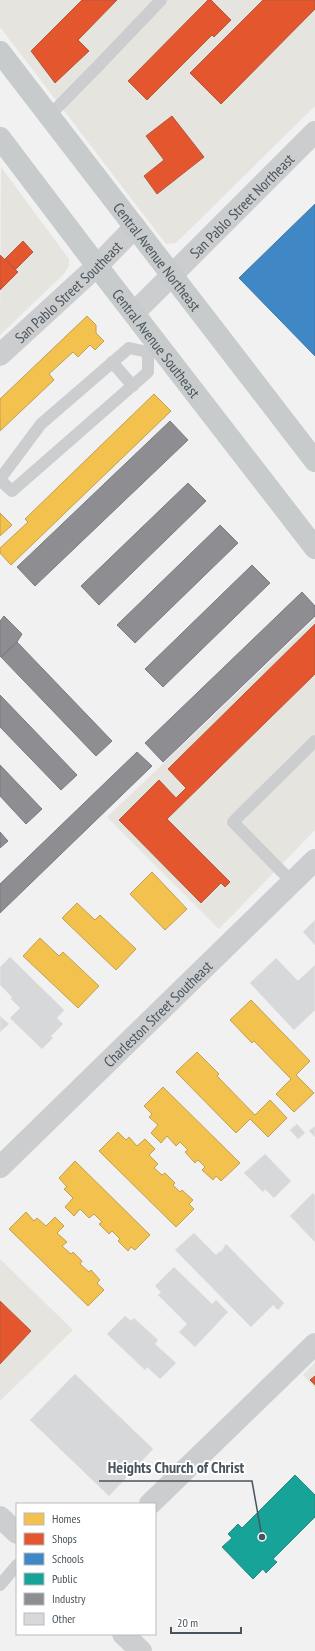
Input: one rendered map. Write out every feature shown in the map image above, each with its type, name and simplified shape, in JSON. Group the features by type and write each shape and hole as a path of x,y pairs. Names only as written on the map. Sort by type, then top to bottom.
{"main road":[{"name":"Central Avenue Northeast","path":"0,52 315,461"},
{"name":"Central Avenue Southeast","path":"0,138 134,313 152,348 315,548"}],"street":[{"name":"San Pablo Street Northeast","path":"134,313 315,132"},
{"name":"San Pablo Street Southeast","path":"0,355 97,266 135,228"},
{"name":"Charleston Street Southeast","path":"0,1166 292,882 313,867"},
{"path":"151,1503 315,1344"},
{"path":"0,1517 16,1532"},
{"path":"120,1635 122,1651"},
{"path":"124,1635 141,1651"}],"lane":[{"path":"49,116 161,0"},
{"path":"129,348 152,348 148,372 133,386 12,491 0,480 41,424 112,362 129,348"},
{"path":"112,362 133,386"},
{"path":"292,882 233,822 315,741"},
{"path":"0,1585 16,1566"}],"shaded area":[{"path":"0,0 315,0 315,106 176,243 166,244 0,27"},
{"path":"1,167 69,259 69,266 63,275 0,335"},
{"path":"315,619 315,830 219,929 107,817"},
{"path":"0,1259 73,1330 0,1401"},
{"path":"315,1362 315,1388 303,1375"}],"building: Homes":[{"path":"87,316 96,325 96,333 104,341 95,350 90,345 78,357 73,352 49,374 54,380 0,431 0,399"},
{"path":"154,394 171,411 11,565 0,553 0,548 28,522 25,519"},
{"path":"0,513 12,525 0,536"},
{"path":"152,872 187,909 165,930 130,894"},
{"path":"77,903 95,920 100,915 136,949 116,970 62,918"},
{"path":"40,938 59,956 63,952 99,986 78,1008 23,956"},
{"path":"251,1000 310,1061 296,1075 314,1093 294,1112 276,1094 291,1079 254,1041 252,1043 230,1020"},
{"path":"197,1052 219,1074 217,1076 255,1115 270,1100 287,1118 268,1137 250,1119 236,1133 176,1072"},
{"path":"163,1087 240,1163 221,1181 216,1176 213,1180 202,1170 205,1167 198,1160 195,1163 185,1152 188,1150 180,1142 176,1146 167,1136 161,1143 151,1133 158,1125 149,1117 152,1114 144,1106"},
{"path":"118,1132 126,1140 129,1137 137,1146 145,1139 155,1149 149,1155 158,1164 154,1168 162,1175 165,1173 175,1183 173,1185 180,1192 182,1190 193,1200 189,1204 194,1209 176,1227 99,1151"},
{"path":"75,1161 150,1235 135,1250 131,1247 128,1251 118,1241 120,1239 112,1231 109,1234 99,1224 102,1222 94,1214 89,1218 80,1209 74,1216 65,1207 73,1198 64,1189 67,1187 59,1178"},
{"path":"26,1212 34,1221 37,1218 46,1226 55,1217 64,1226 57,1233 67,1242 62,1246 71,1254 73,1252 82,1261 80,1264 89,1272 91,1270 100,1280 97,1283 104,1290 88,1306 9,1229"}],"building: Shops":[{"path":"82,0 117,0 78,40 89,51 55,83 31,51"},
{"path":"208,0 211,0 231,20 214,37 212,35 147,100 128,81"},
{"path":"263,0 315,0 315,9 221,104 190,73"},
{"path":"172,116 204,157 157,194 144,176 164,160 146,136"},
{"path":"23,241 33,252 15,270 5,259"},
{"path":"0,255 18,272 0,290"},
{"path":"315,624 315,674 167,819 230,882 225,887 221,883 201,903 119,820 159,780 176,798 186,788 168,769"},
{"path":"0,1301 31,1331 0,1364"},
{"path":"315,1376 315,1385 310,1380"}],"building: Schools":[{"path":"315,204 315,356 239,278"}],"building: Public":[{"path":"295,1475 315,1495 315,1517 273,1559 277,1562 266,1573 263,1569 253,1579 222,1547 232,1538 228,1534 238,1524 242,1528"}],"building: Industry":[{"path":"170,421 188,440 35,586 17,567"},
{"path":"188,483 206,501 99,605 81,586"},
{"path":"220,525 238,543 135,643 117,625"},
{"path":"252,565 270,583 163,687 145,669"},
{"path":"302,592 315,606 315,616 163,762 145,743"},
{"path":"4,616 22,634 17,642 1,657 0,621"},
{"path":"17,642 112,741 96,756 1,657"},
{"path":"0,695 77,775 61,790 0,727"},
{"path":"137,752 152,766 0,913 0,884"},
{"path":"0,765 42,809 26,824 0,796"},
{"path":"0,832 8,841 0,848"}],"building: Other":[{"path":"315,920 315,945 303,932"},
{"path":"10,957 64,1010 57,1018 63,1024 51,1036 53,1038 42,1049 10,1018 20,1008 0,985 0,967"},
{"path":"276,958 298,981 315,965 315,1010 294,1030 250,983"},
{"path":"0,1016 9,1024 0,1032"},
{"path":"297,1124 305,1133 298,1139 290,1130"},
{"path":"315,1126 315,1137 309,1131"},
{"path":"265,1154 291,1181 274,1198 265,1189 263,1192 244,1173"},
{"path":"313,1193 315,1196 315,1242 290,1216"},
{"path":"194,1233 216,1255 220,1251 221,1252 226,1244 284,1303 278,1310 273,1305 251,1327 175,1250"},
{"path":"174,1267 212,1304 216,1300 228,1312 195,1347 179,1332 187,1324 158,1295 161,1292 155,1286"},
{"path":"125,1316 131,1321 134,1318 158,1340 155,1344 176,1363 160,1379 147,1367 145,1370 107,1334"},
{"path":"75,1374 153,1449 109,1496 30,1420"}],"place":[{"name":"Heights Church of Christ","path":"262,1537"}]}
